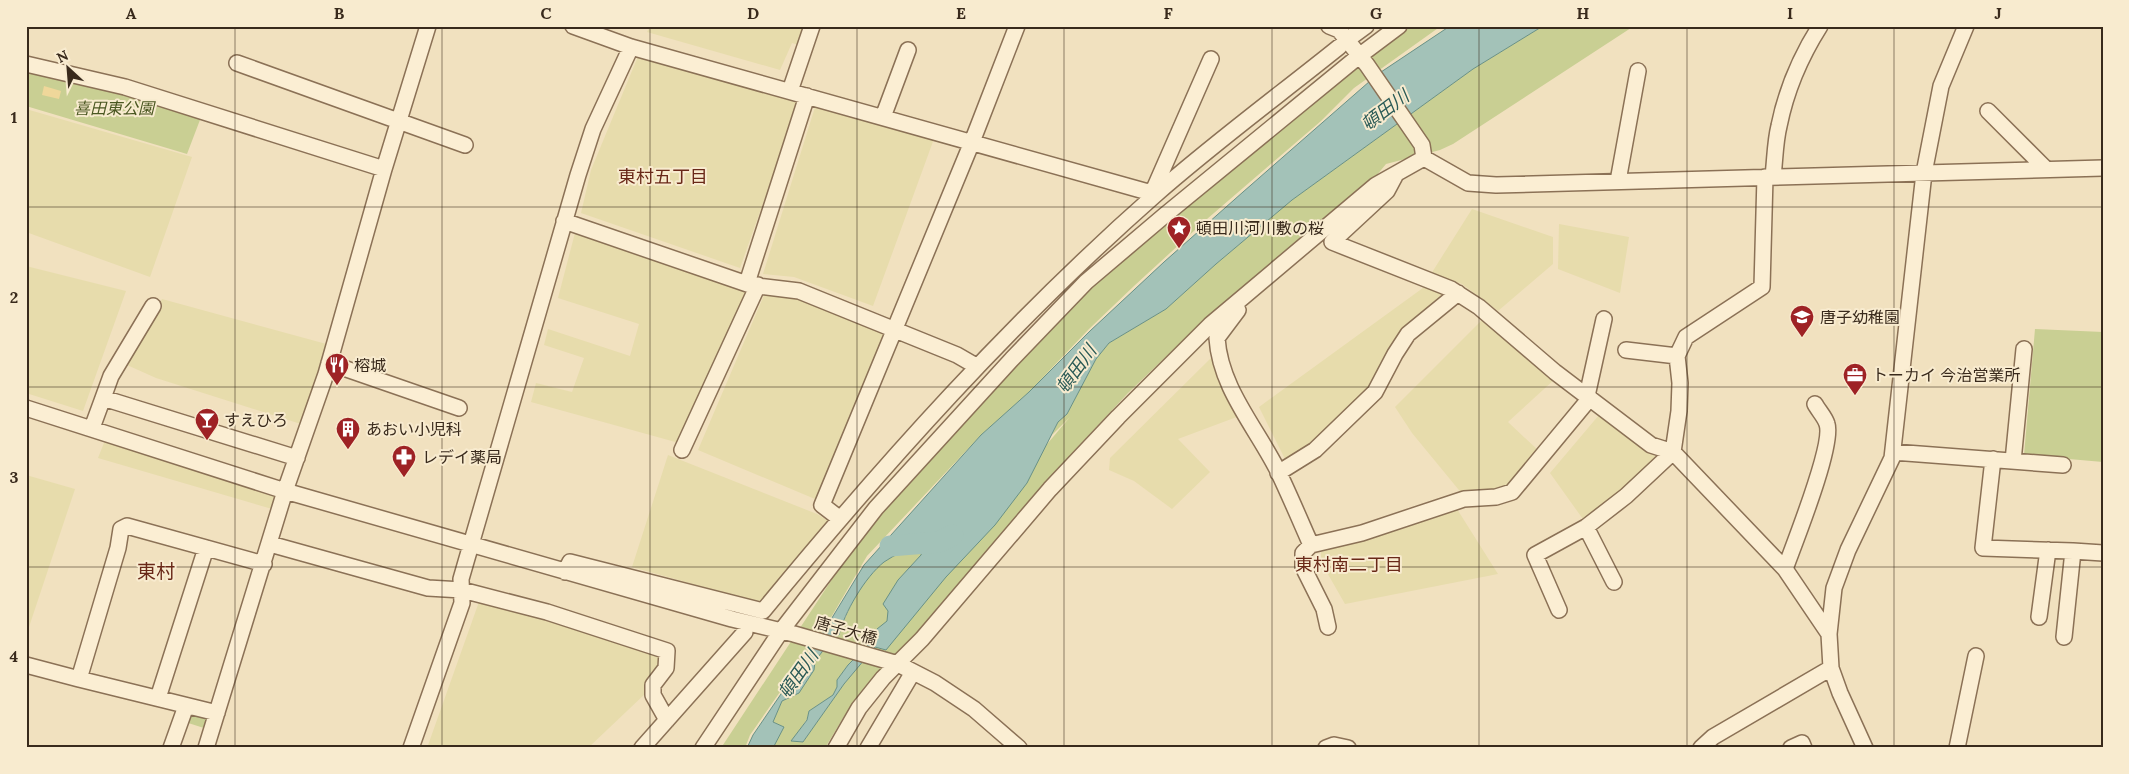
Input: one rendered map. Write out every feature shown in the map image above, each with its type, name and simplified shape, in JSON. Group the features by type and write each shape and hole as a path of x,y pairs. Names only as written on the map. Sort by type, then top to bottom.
{"street":[{"path":"206,748 285,491 329,363 384,169 428,26"},
{"path":"573,26 631,47 1148,192 1182,174"},
{"path":"790,91 812,26"},
{"path":"840,518 822,505 972,142 1017,26"},
{"path":"1329,26 1339,30 1363,61 1423,152 1468,183 1496,185 2103,168"},
{"path":"1351,37 1366,26"},
{"path":"703,748 876,508 1012,358 1086,282 1165,214 1363,61 1399,26"},
{"path":"1559,610 1535,555 1586,527 1626,496 1673,452 1679,411 1680,383 1678,356 1686,337 1762,287 1769,176 1778,127 1792,83 1808,44 1820,26"},
{"path":"1865,748 1840,694 1831,668 1829,634 1834,588 1848,550 1892,458 1924,173 1942,86 1966,26"},
{"path":"411,748 462,603 461,580 564,221 593,129 631,47"},
{"path":"565,572 570,562 761,614 840,518 976,366 1104,242 1182,174 1339,47"},
{"path":"883,117 908,50"},
{"path":"1154,188 1211,59"},
{"path":"237,63 465,145"},
{"path":"26,64 125,87 384,169"},
{"path":"1618,181 1638,71"},
{"path":"682,450 753,284 807,96"},
{"path":"1988,111 2046,169"},
{"path":"836,748 859,708 883,678 892,662 922,639 1050,488 1210,325 1376,185 1395,176 1423,152"},
{"path":"1395,176 1387,191 1332,242 1458,293 1480,307 1555,372 1650,445 1673,452 1785,569 1829,634"},
{"path":"564,221 753,284 800,291 957,355 976,366"},
{"path":"1253,288 1217,338 1218,357 1226,381 1278,473 1311,545"},
{"path":"1278,473 1316,450 1375,392 1408,334 1458,293"},
{"path":"92,428 111,376 153,306"},
{"path":"1328,627 1324,609 1303,567 1303,553 1311,545 1362,533 1464,499 1496,497 1512,492 1589,397 1604,319"},
{"path":"2013,461 2024,349"},
{"path":"1626,350 1678,356"},
{"path":"329,363 459,408"},
{"path":"103,398 297,458"},
{"path":"1785,569 1807,510 1827,445 1827,425 1814,404"},
{"name":"唐子大橋","path":"26,408 285,491 732,620 787,632 892,662 935,683 974,709 1019,748"},
{"path":"1893,452 2063,465"},
{"path":"1993,460 1983,548 2103,553"},
{"path":"79,678 118,548 121,529 127,526 264,564"},
{"path":"1586,527 1614,582"},
{"path":"270,544 428,588 462,590 547,612 667,651 666,668 653,685 653,695 667,720"},
{"path":"158,698 206,548"},
{"path":"2039,617 2048,550"},
{"path":"2064,637 2073,551"},
{"path":"642,748 745,632"},
{"path":"1957,748 1976,656"},
{"path":"26,665 217,713"},
{"path":"1701,748 1713,737 1831,668"},
{"path":"868,748 913,672"},
{"path":"171,748 186,706"},
{"path":"1791,748 1802,743 1804,748"},
{"path":"1326,748 1334,745 1348,748"}],"shaded area":[{"path":"650,26 806,26 799,45 792,43 780,70 647,32"},
{"path":"639,54 800,99 740,268 581,213 591,170"},
{"path":"816,104 935,136 873,306 794,277 763,274"},
{"path":"26,109 192,157 150,277 26,232"},
{"path":"1472,209 1553,237 1553,264 1498,311 1462,284 1431,274"},
{"path":"1559,224 1629,237 1620,293 1558,269"},
{"path":"576,229 753,285 679,443 531,402 536,383 572,392 584,358 544,345 548,329 630,356 639,324 558,298"},
{"path":"26,266 126,291 83,411 26,393"},
{"path":"1427,285 1451,294 1370,390 1313,448 1286,461 1259,407"},
{"path":"765,293 801,297 888,331 815,499 698,450"},
{"path":"162,299 330,345 304,425 156,378 127,365"},
{"path":"1484,318 1555,379 1508,422 1540,452 1506,490 1483,489 1463,495 1412,433 1395,407"},
{"path":"1213,356 1242,415 1178,439 1210,472 1172,509 1134,481 1109,470 1110,458"},
{"path":"1599,415 1659,459 1585,522 1550,473"},
{"path":"106,438 277,493 272,509 98,458"},
{"path":"668,455 817,514 830,522 764,604 632,567"},
{"path":"26,475 75,489 26,636"},
{"path":"1457,509 1498,574 1345,604 1321,562 1321,552"},
{"path":"480,599 662,653 661,669 647,692 588,748 427,748"}],"green space":[{"path":"1408,26 1441,26 1354,88 1321,121 1207,219 1134,286 1089,329 1029,392 981,435 867,556 826,626 750,735 745,748 721,748 842,564 900,492 988,393 1107,272"},
{"path":"1543,26 1634,26 1453,144 1440,150 1386,164 1367,187 1263,272 1176,347 1128,393 1048,479 915,640 871,683 843,718 825,748 773,748 784,727 773,722 782,701 814,670 815,661 836,634 839,635 856,595 869,577 888,559 922,542 921,555 898,580 888,611 888,621 877,629 868,645 848,665 837,680 837,687 833,695 809,711 807,719 792,741 803,742 844,684 1070,417 1052,435 1058,422 1067,414 1096,359 1109,343 1166,309 1292,200 1473,69"},
{"name":"喜田東公園","path":"26,69 203,112 187,154 26,106"},
{"path":"2035,329 2103,332 2103,462 2024,455"},
{"path":"187,707 212,714 207,729 182,721"}],"sand":[{"path":"44,86 61,91 59,99 42,95"}],"water":[{"path":"1450,26 1543,26 1473,69 1292,200 1166,309 1109,343 1096,359 1067,414 1058,422 1027,483 995,525 946,577 886,650 875,647 844,684 803,742 791,741 807,720 809,711 833,695 837,687 837,680 848,665 868,645 877,629 887,621 888,611 883,604 898,580 921,555 925,543 922,542 888,559 863,586 845,616 839,635 836,634 815,661 814,670 799,693 782,701 773,722 784,727 773,748 747,748 753,735 824,631 864,565 981,435 1029,392 1090,331 1164,262 1378,74"}],"waterway":[{"name":"頓田川","path":"890,546 939,542 953,535"}],"place":[{"name":"頓田川河川敷の桜","path":"1179,249"},
{"name":"唐子幼稚園","path":"1802,338"},
{"name":"榕城","path":"337,386"},
{"name":"トーカイ 今治営業所","path":"1855,396"},
{"name":"すえひろ","path":"207,441"},
{"name":"あおい小児科","path":"348,450"},
{"name":"レデイ薬局","path":"404,478"}],"district":[{"name":"東村五丁目","path":"663,176"},
{"name":"東村南二丁目","path":"1349,564"},
{"name":"東村","path":"156,571"}]}
